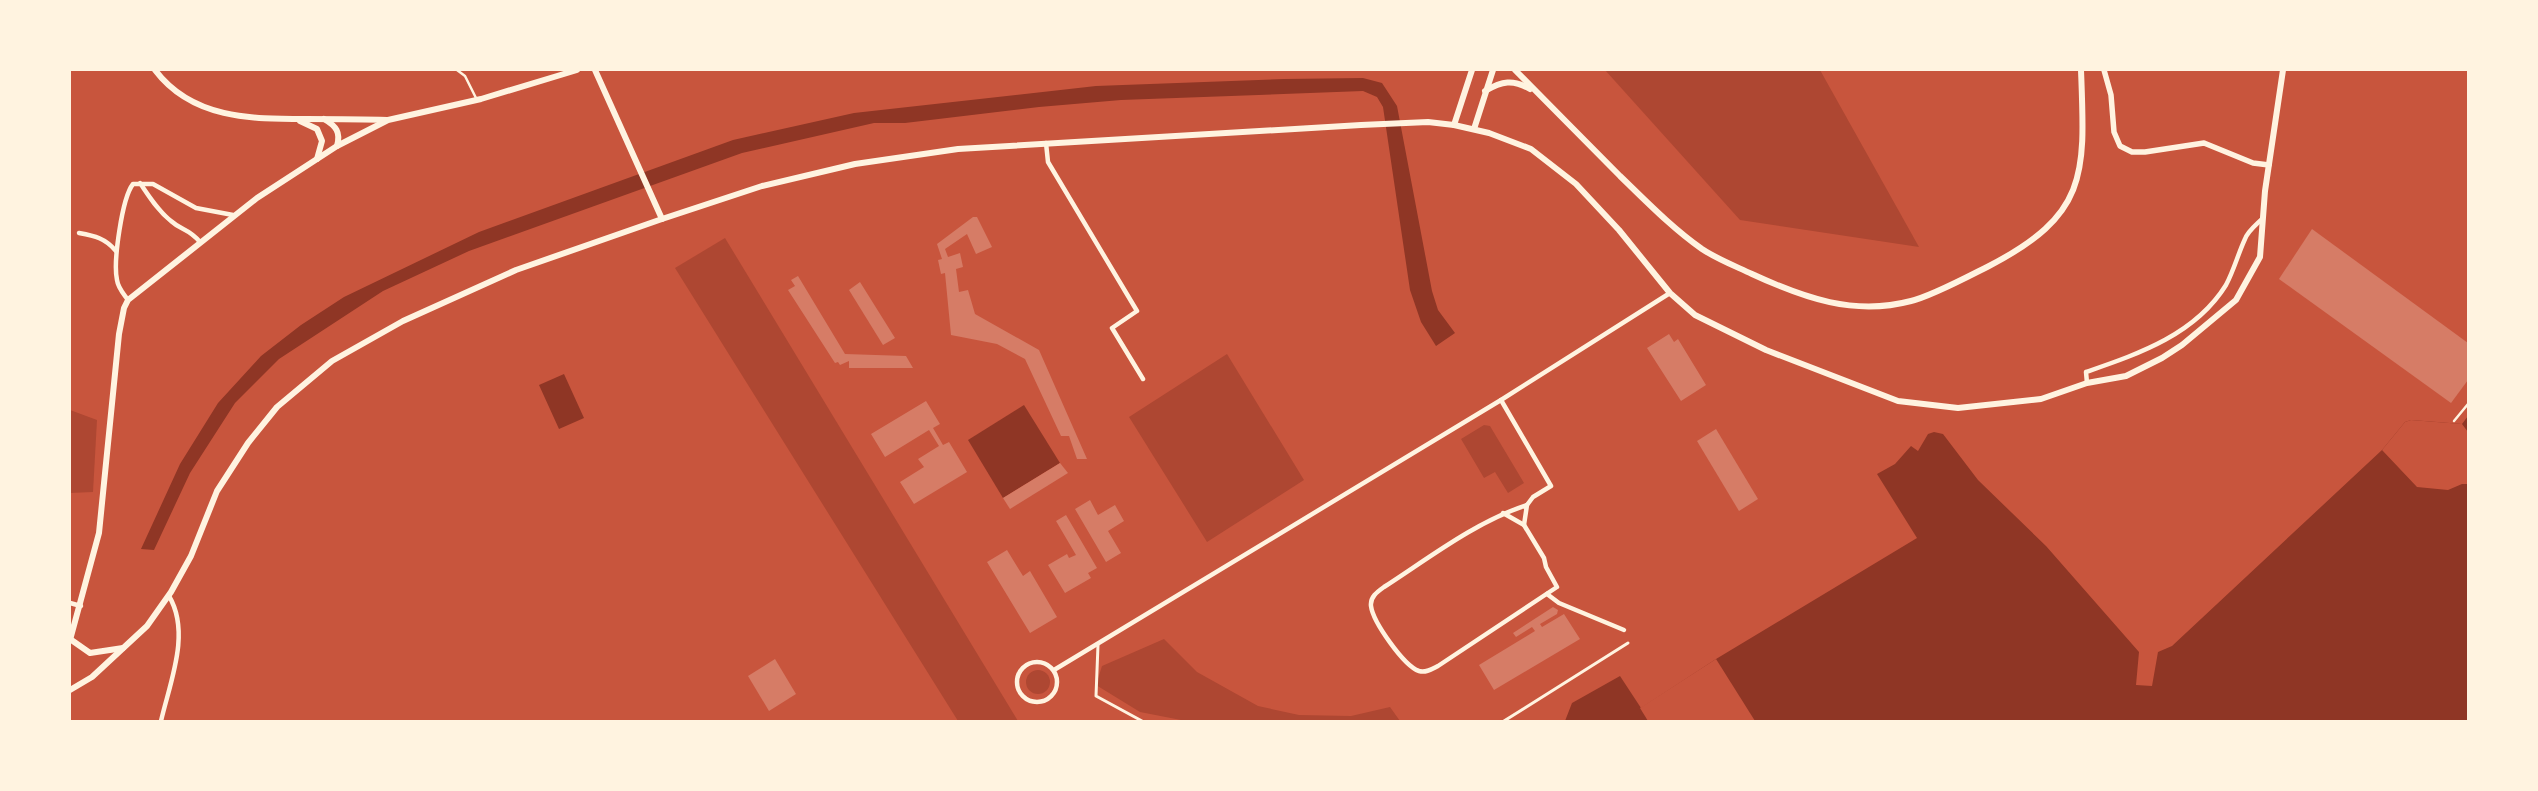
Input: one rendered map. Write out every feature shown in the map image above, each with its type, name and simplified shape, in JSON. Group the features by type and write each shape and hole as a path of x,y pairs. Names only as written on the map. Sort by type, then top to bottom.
{"main road":[{"path":"155,70 187,99 208,109 245,118 388,120 477,100 576,70"},
{"path":"595,70 662,219"},
{"path":"1466,70 1468,82"},
{"path":"1454,125 1472,70"},
{"path":"1474,129 1492,70"},
{"path":"1515,70 1647,202 1702,249 1782,288 1815,300 1851,307 1878,306 1912,301 1982,270 2022,249 2046,230 2061,214 2080,171 2083,149 2081,70"},
{"path":"70,690 92,677 147,626 169,596 191,556 217,491 248,444 277,407 332,361 403,320 508,274 662,219 762,186 855,164 958,149 1361,125 1428,122 1454,125 1474,129 1531,149 1576,184 1619,230 1670,293 1695,315 1722,330 1766,350 1898,401 1958,408 2041,399 2087,383 2126,376 2162,358 2182,345 2236,300 2260,257 2262,219 2283,70"},
{"path":"1485,91 1496,84 1509,81 1535,91"},
{"path":"296,119 317,129 322,141 317,159"},
{"path":"324,119 336,126 340,137 338,146"},
{"path":"125,648 90,653 70,639 81,606 99,533 119,334 124,308 128,300 233,215 338,146 388,120"}],"street":[{"path":"2104,70 2111,95 2114,132 2120,146 2132,152 2145,152 2204,143 2253,163 2269,165"},
{"path":"1046,144 1048,162 1137,312 1112,328 1143,380"},
{"path":"140,183 156,206 172,222 191,231 200,242"},
{"path":"128,300 119,288 117,280 116,251 128,196 133,184 153,184 196,208 233,215"},
{"path":"2087,383 2086,372 2124,360 2172,337 2204,310 2226,284 2245,238 2262,219"},
{"path":"79,233 101,238 109,242 116,251"},
{"path":"1054,670 1501,400 1670,293"},
{"path":"1501,400 1550,486 1533,497 1527,505 1524,524"},
{"path":"1503,513 1524,524 1544,558 1546,567 1557,588 1462,651 1427,671 1419,671 1400,657 1381,627 1371,606 1377,592 1503,513 1527,505"},
{"path":"1547,594 1559,603 1624,630"},
{"path":"161,721 175,660 178,637 178,617 169,596"},
{"path":"70,603 81,606"},
{"path":"1504,721 1628,643"},
{"path":"1098,645 1096,696 1142,721"},
{"path":"1042,662 1054,670 1057,683 1053,695 1048,699 1036,702 1029,701 1020,693 1017,686 1019,673 1029,663 1042,662"}],"lane":[{"path":"457,70 465,76 477,100"},
{"path":"2454,421 2468,404"}],"shaded area":[{"path":"1605,70 1820,70 1919,247 1740,220"},
{"path":"1363,78 1382,83 1397,106 1432,291 1438,310 1455,333 1436,346 1421,322 1410,290 1383,107 1377,97 1363,91 1121,100 1039,107 905,123 874,123 742,153 469,251 383,291 279,359 235,403 190,473 154,550 141,549 180,464 218,403 261,356 301,325 344,297 479,232 733,140 854,113 1096,86"},
{"path":"725,238 1018,721 958,721 675,268"},
{"path":"1227,354 1304,480 1207,542 1129,417"},
{"path":"564,374 584,418 559,429 539,385"},
{"path":"1024,405 1060,463 1003,498 968,440"},
{"path":"70,410 97,420 93,492 70,493"},
{"path":"2468,416 2468,721 1565,721 1572,703 1620,676 1641,708 1716,659 1917,538 1877,474 1895,464 1911,446 1918,451 1928,434 1934,432 1943,434 1978,480 2046,546 2139,652 2136,685 2152,686 2158,652 2172,646 2382,450 2405,422 2411,420 2462,424"},
{"path":"1484,425 1490,426 1524,483 1508,493 1495,472 1484,478 1461,439"},
{"path":"1164,639 1197,672 1258,706 1299,715 1351,716 1390,707 1400,721 1186,721 1140,712 1096,685 1102,666"},
{"path":"1038,670 1047,673 1050,682 1047,691 1038,694 1029,691 1026,682 1029,673"}],"pier":[{"path":"2411,420 2462,424 2468,432 2468,484 2462,484 2448,490 2417,487 2382,450 2405,422"},
{"path":"1716,659 1755,721 1648,721 1640,708"}],"building":[{"path":"973,217 977,217 992,247 976,254 967,234 945,249 948,257 960,253 963,267 956,269 959,292 968,290 975,314 1039,350 1087,459 1077,459 1069,436 1061,436 1025,359 997,344 951,335 945,273 941,274 938,260 942,259 937,244"},
{"path":"2312,229 2468,343 2468,380 2451,403 2279,279"},
{"path":"798,276 845,354 906,356 913,368 849,368 849,361 840,365 838,362 835,363 788,290 795,286 791,280"},
{"path":"860,282 895,338 883,345 849,290"},
{"path":"1669,334 1674,342 1678,339 1706,385 1681,401 1647,348"},
{"path":"926,401 940,424 933,428 943,445 949,442 967,472 914,504 900,482 924,467 918,459 939,446 929,430 885,457 871,434"},
{"path":"1716,429 1758,499 1739,511 1697,441"},
{"path":"1060,463 1068,473 1010,509 1003,498"},
{"path":"1090,500 1098,515 1115,505 1124,521 1108,531 1121,553 1106,562 1075,509"},
{"path":"1066,515 1097,568 1088,573 1091,578 1065,593 1048,565 1067,554 1069,558 1076,555 1056,521"},
{"path":"1007,550 1023,576 1030,571 1057,617 1030,633 987,562"},
{"path":"1553,607 1558,610 1557,614 1540,624 1542,627 1564,614 1580,639 1494,690 1479,665 1535,631 1532,627 1516,637 1513,633"},
{"path":"775,659 796,694 769,711 748,676"}]}
